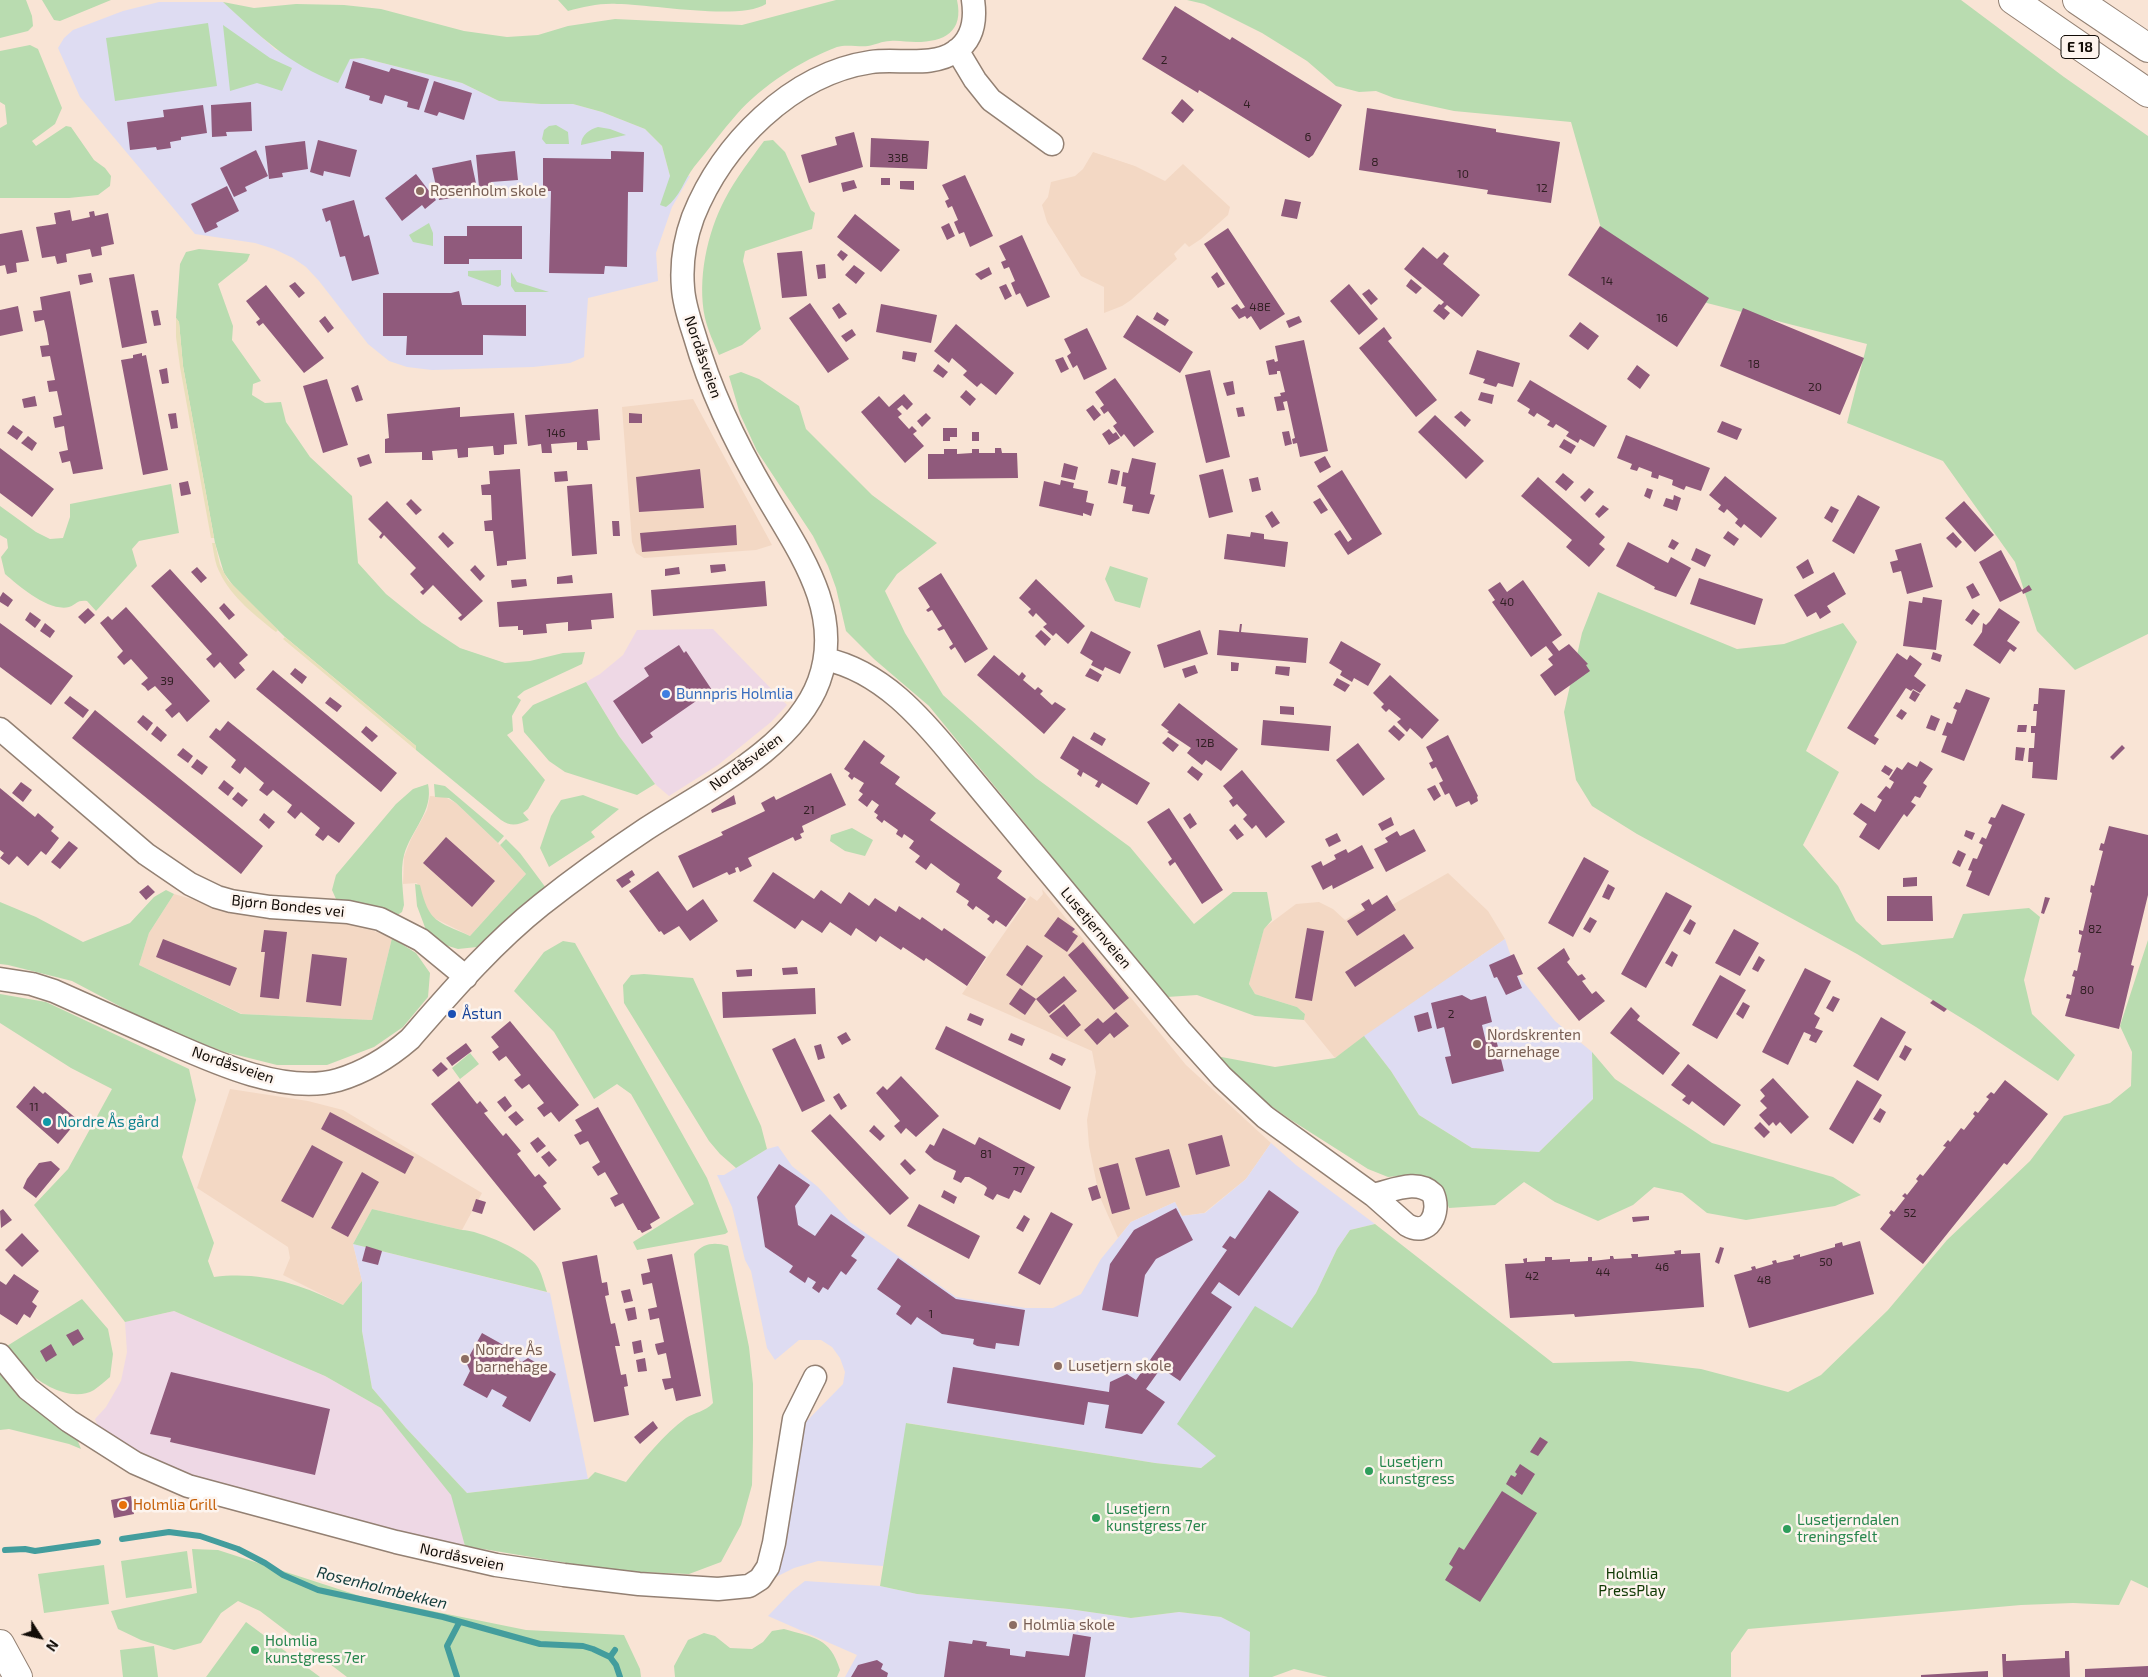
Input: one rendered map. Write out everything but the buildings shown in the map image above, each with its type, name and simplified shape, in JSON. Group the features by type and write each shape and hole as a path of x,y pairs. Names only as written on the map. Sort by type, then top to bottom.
{"main road":[{"name":"E 18","path":"2013,0 2148,93"},
{"name":"E 18","path":"2077,0 2148,48"},
{"path":"0,1644 18,1677"}],"street":[{"path":"974,5 972,31 957,50 975,80 991,100 1052,144"},
{"name":"Nordåsveien","path":"0,979 32,984 54,992 235,1069 276,1081 295,1083 336,1081 374,1066 410,1039 509,933 568,884 617,849 756,757 779,739 802,713 816,687 825,659 826,625 815,582 799,550 731,432 697,346 683,287 684,257 689,229 712,178 736,145 768,114 799,89 816,80 855,65 888,60 932,60 944,57 957,50"},
{"name":"Lusetjernveien","path":"825,659 860,671 906,704 950,752 1180,1030 1222,1077 1279,1128 1373,1195"},
{"name":"Bjørn Bondes vei","path":"0,729 146,854 196,888 217,898 240,903 343,912 380,919 421,940 466,977"},
{"name":"Nordåsveien","path":"0,1355 28,1388 69,1421 135,1464 188,1486 387,1540 496,1565 620,1582 718,1589 749,1586 760,1579 768,1566 774,1543 794,1419 814,1377"}],"shaded area":[{"name":"Rosenholm skole","path":"159,2 223,2 276,50 350,59 363,58 462,83 499,101 573,104 602,112 645,129 662,146 670,176 690,176 672,207 656,253 658,281 588,298 584,357 570,363 533,367 432,370 407,367 389,361 368,344 319,281 306,267 293,258 255,243 195,234 80,97 58,48 64,38 73,30 123,11"},
{"path":"1093,152 1135,166 1165,181 1183,164 1230,207 1228,215 1201,239 1189,247 1185,243 1174,254 1177,259 1131,300 1122,306 1104,313 1104,287 1081,276 1047,222 1042,205 1048,197 1051,182 1075,176 1083,169"},
{"path":"693,399 772,545 756,550 644,558 636,553 632,542 622,407"},
{"path":"713,629 787,705 771,722 718,765 669,796 655,784 619,736 586,682 600,674 623,655 637,630"},
{"path":"430,796 445,797 456,803 498,843 526,874 470,936 434,918 426,908 417,883 403,884 404,857 411,839 427,810"},
{"path":"1448,873 1488,911 1505,939 1335,1058 1304,1020 1305,1014 1297,1007 1255,994 1249,984 1264,928 1296,904 1319,902 1333,909 1345,920 1385,896 1392,905"},
{"path":"1042,889 1186,1065 1271,1143 1246,1179 1204,1213 1182,1216 1175,1202 1131,1222 1118,1238 1099,1195 1089,1146 1087,1120 1096,1072 1092,1051 962,994 1030,896 1037,901 1043,894"},
{"path":"174,894 258,918 353,923 392,938 372,1020 242,1014 139,965 149,933"},
{"name":"Nordskrenten barnehage","path":"1505,939 1517,974 1555,1021 1592,1052 1593,1099 1539,1152 1472,1148 1419,1115 1391,1071 1364,1036"},
{"path":"230,1089 308,1101 343,1110 482,1193 462,1230 372,1209 353,1244 362,1281 343,1305 283,1275 290,1258 288,1247 197,1188"},
{"name":"Lusetjern skole","path":"1271,1143 1296,1165 1375,1224 1350,1230 1337,1249 1316,1293 1292,1329 1216,1456 1201,1468 1155,1463 907,1423 883,1566 818,1561 794,1568 776,1577 801,1427 843,1384 845,1372 840,1358 832,1347 821,1340 799,1340 775,1360 767,1348 751,1271 745,1260 732,1207 717,1175 724,1175 767,1149 778,1146 792,1166 818,1187 850,1222 956,1297 1025,1308 1053,1308 1081,1294 1101,1259 1131,1222 1175,1202 1182,1216 1205,1213 1246,1179"},
{"name":"Nordre Ås barnehage","path":"353,1244 550,1293 588,1479 467,1493 406,1428 372,1388 362,1331 362,1281"},
{"path":"174,1311 325,1376 381,1408 452,1495 465,1546 450,1548 181,1478 100,1432 95,1419 106,1407 121,1381 127,1352 125,1322"},
{"name":"Holmlia skole","path":"805,1581 880,1586 917,1594 1069,1609 1131,1618 1179,1612 1221,1617 1251,1632 1249,1677 845,1677 857,1655 768,1616 792,1591"}],"green space":[{"path":"0,0 26,0 32,16 33,26 28,31 0,38"},
{"path":"42,0 111,0 60,21 54,20"},
{"path":"558,0 766,0 766,4 753,9 736,11 611,4 568,11"},
{"path":"836,0 957,0 957,20 950,33 935,40 926,42 893,41 868,46 841,46 809,59 783,75 758,93 737,114 690,172 678,193 666,207 660,205 670,176 662,146 645,129 602,112 573,104 499,101 462,83 363,58 350,59 338,83 320,76 276,49 223,2 254,8 296,4 344,5 381,9 464,31 507,37 538,35 568,26 615,19 742,25"},
{"path":"1187,0 1961,0 2064,77 2148,136 2148,634 2075,670 2037,631 2015,562 1943,461 1847,423 1867,344 1703,302 1603,235 1571,122 1454,111 1394,98 1376,91 1359,92 1336,86 1307,61 1262,33 1204,4"},
{"path":"208,23 217,86 115,101 106,38"},
{"path":"223,25 270,58 292,68 282,91 257,83 230,91"},
{"path":"30,45 38,49 62,108 55,124 32,141 36,146 66,126 71,127 94,160 105,168 111,176 110,186 98,195 69,198 0,198 0,128 7,124 5,105 0,102 0,51"},
{"path":"556,125 568,132 569,144 546,144 542,139 544,130 549,126"},
{"path":"598,127 626,135 581,145 581,141 586,133"},
{"path":"773,140 785,152 811,210 815,213 812,229 745,251 743,261 761,329 742,345 719,355 705,318 702,288 705,257 713,227 725,199 743,169 764,141"},
{"path":"429,223 433,233 433,246 413,242 409,235"},
{"path":"199,249 250,254 247,261 218,284 233,326 232,340 261,381 253,384 252,395 265,403 281,402 286,422 310,457 352,496 358,563 386,594 422,623 460,648 505,663 530,661 563,653 585,652 582,664 524,691 517,697 521,700 512,716 513,731 507,735 545,780 528,809 523,813 529,820 508,824 501,820 416,750 416,746 285,637 234,587 224,573 215,543 183,366 179,322 176,318 180,264 186,252"},
{"path":"501,270 501,285 498,287 468,276 468,271"},
{"path":"511,272 517,282 549,292 515,292 511,286"},
{"path":"741,372 759,379 799,406 806,429 872,495 937,543 897,574 885,591 905,633 943,695 1036,778 1130,847 1194,924 1233,892 1267,892 1272,920 1264,929 1249,984 1255,994 1297,1007 1305,1014 1304,1020 1255,1016 1197,995 1167,997 929,706 874,659 846,631 836,588 828,566 813,536 757,451 740,414 729,376"},
{"path":"171,484 179,533 139,541 132,549 137,566 96,611 87,601 79,602 69,607 53,606 35,597 5,574 1,557 8,548 7,539 0,535 0,506 36,532 50,539 63,538 70,517 70,504"},
{"path":"1110,566 1148,578 1140,608 1115,601 1105,579"},
{"path":"1598,592 1737,649 1784,644 1843,623 1857,642 1806,751 1839,772 1803,845 1838,886 1856,921 1882,945 1953,938 1963,914 2029,908 2040,917 2024,980 2032,1014 2075,1055 2058,1081 1976,1027 1857,954 1637,834 1592,806 1576,780 1564,712 1582,633"},
{"path":"586,682 619,736 655,784 637,795 565,772 549,761 524,732 522,717 533,705"},
{"path":"428,784 429,794 425,812 404,855 402,874 404,905 402,912 396,916 336,899 332,890 336,875 396,804 413,789"},
{"path":"434,784 445,786 504,836 498,843 456,803 449,798 435,797"},
{"path":"583,795 619,809 591,832 595,837 549,867 540,848 551,816 561,800"},
{"path":"852,828 873,840 865,856 845,851 830,841 831,835"},
{"path":"506,839 520,853 546,888 507,919 477,947 458,949 445,945 426,930 417,906 415,884 420,885 427,907 436,919 470,936 526,874 500,845"},
{"path":"166,890 174,894 149,933 139,965 241,1014 372,1020 392,938 416,953 430,973 428,997 403,1027 374,1047 327,1065 277,1065 225,1052 163,1029 72,981 0,964 0,902 36,917 83,942 130,923 154,897"},
{"name":"Holmlia PressPlay","path":"2148,940 2148,1588 2131,1580 2119,1605 2073,1603 2021,1605 1748,1629 1731,1653 1731,1677 1328,1677 1294,1669 1272,1677 1249,1677 1250,1632 1221,1617 1179,1612 1131,1618 1069,1609 917,1594 880,1586 906,1423 1155,1463 1201,1468 1216,1456 1177,1424 1255,1306 1292,1328 1316,1293 1337,1249 1350,1230 1375,1224 1553,1363 1630,1361 1701,1369 1788,1392 1821,1375 1888,1310 1947,1240 2030,1161 2064,1116 2110,1103 2131,1086 2132,1052 2120,1026"},
{"path":"563,941 575,943 707,1178 728,1232 725,1234 637,1250 633,1242 694,1204 631,1094 617,1084 594,1099 554,1032 514,991 544,952"},
{"path":"644,974 693,978 761,1126 767,1149 736,1168 709,1141 624,1003 623,985 631,975"},
{"path":"0,994 46,1002 189,1069 196,1100 182,1157 214,1243 208,1261 214,1277 248,1276 280,1281 296,1285 343,1305 362,1281 362,1331 372,1388 406,1428 467,1493 588,1479 595,1472 626,1482 646,1457 670,1432 686,1418 710,1406 713,1403 694,1254 710,1244 728,1246 749,1347 753,1384 753,1440 752,1485 741,1525 721,1562 689,1574 615,1571 465,1546 451,1495 381,1408 325,1376 174,1311 125,1322 34,1205 68,1169 112,1089 71,1068 0,1023"},
{"path":"1364,1036 1391,1071 1419,1115 1472,1148 1539,1152 1593,1099 1592,1052 1615,1079 1712,1143 1833,1177 1861,1195 1835,1206 1746,1220 1707,1213 1682,1193 1654,1187 1633,1205 1598,1221 1555,1202 1524,1182 1495,1205 1449,1208 1442,1190 1431,1179 1408,1175 1388,1177 1368,1169 1251,1092 1216,1056 1275,1067 1335,1058"},
{"path":"470,1053 479,1064 460,1079 452,1068"},
{"path":"372,1209 469,1231 514,1248 532,1260 537,1266 547,1292 353,1244"},
{"path":"82,1299 108,1329 113,1354 110,1377 94,1390 77,1394 49,1387 41,1382 21,1364 7,1346"},
{"path":"0,1371 16,1394 77,1439 81,1449 69,1444 9,1429 0,1430"},
{"path":"192,1549 218,1550 363,1597 526,1630 624,1635 640,1669 641,1677 347,1677 260,1611 238,1601 221,1613 201,1643 174,1650 141,1640 118,1629 111,1611 197,1593"},
{"path":"187,1551 192,1588 126,1598 121,1561"},
{"path":"104,1565 109,1604 44,1613 38,1574"},
{"name":"Holmlia kunstgress 7er","path":"246,1622 320,1677 206,1677"},
{"path":"784,1629 820,1640 826,1645 836,1659 840,1670 837,1677 675,1677 674,1666 688,1640 704,1633 715,1636 730,1648 752,1649 763,1642 772,1631"},
{"path":"154,1646 158,1677 123,1677 120,1650"}],"sand":[{"path":"176,318 179,322 183,366 214,538 211,538 180,367 176,337"},
{"path":"212,543 215,543 220,565 228,580 278,630 276,632 245,606 225,582 218,570"},
{"path":"285,637 416,746 416,750 283,639"}],"waterway":[{"name":"Rosenholmbekken","path":"122,1539 169,1532 200,1536 238,1549 283,1575 318,1590 443,1617 540,1644 583,1646 610,1657"},
{"name":"Rosenholmbekken","path":"5,1550 25,1549 35,1551 98,1542"},
{"path":"457,1677 447,1646 459,1623"},
{"path":"615,1650 610,1657 616,1665 620,1677"}],"place":[{"name":"Rosenholm skole","path":"420,191"},
{"name":"Bunnpris Holmlia","path":"666,694"},
{"name":"Åstun","path":"452,1014"},
{"name":"Nordskrenten barnehage","path":"1477,1044"},
{"name":"Nordre Ås gård","path":"47,1122"},
{"name":"Nordre Ås barnehage","path":"465,1359"},
{"name":"Lusetjern skole","path":"1058,1366"},
{"name":"Lusetjern kunstgress","path":"1369,1471"},
{"name":"Holmlia Grill","path":"123,1505"},
{"name":"Lusetjern kunstgress 7er","path":"1096,1518"},
{"name":"Lusetjerndalen treningsfelt","path":"1787,1529"},
{"name":"Holmlia skole","path":"1013,1625"},
{"name":"Holmlia kunstgress 7er","path":"255,1650"}]}
